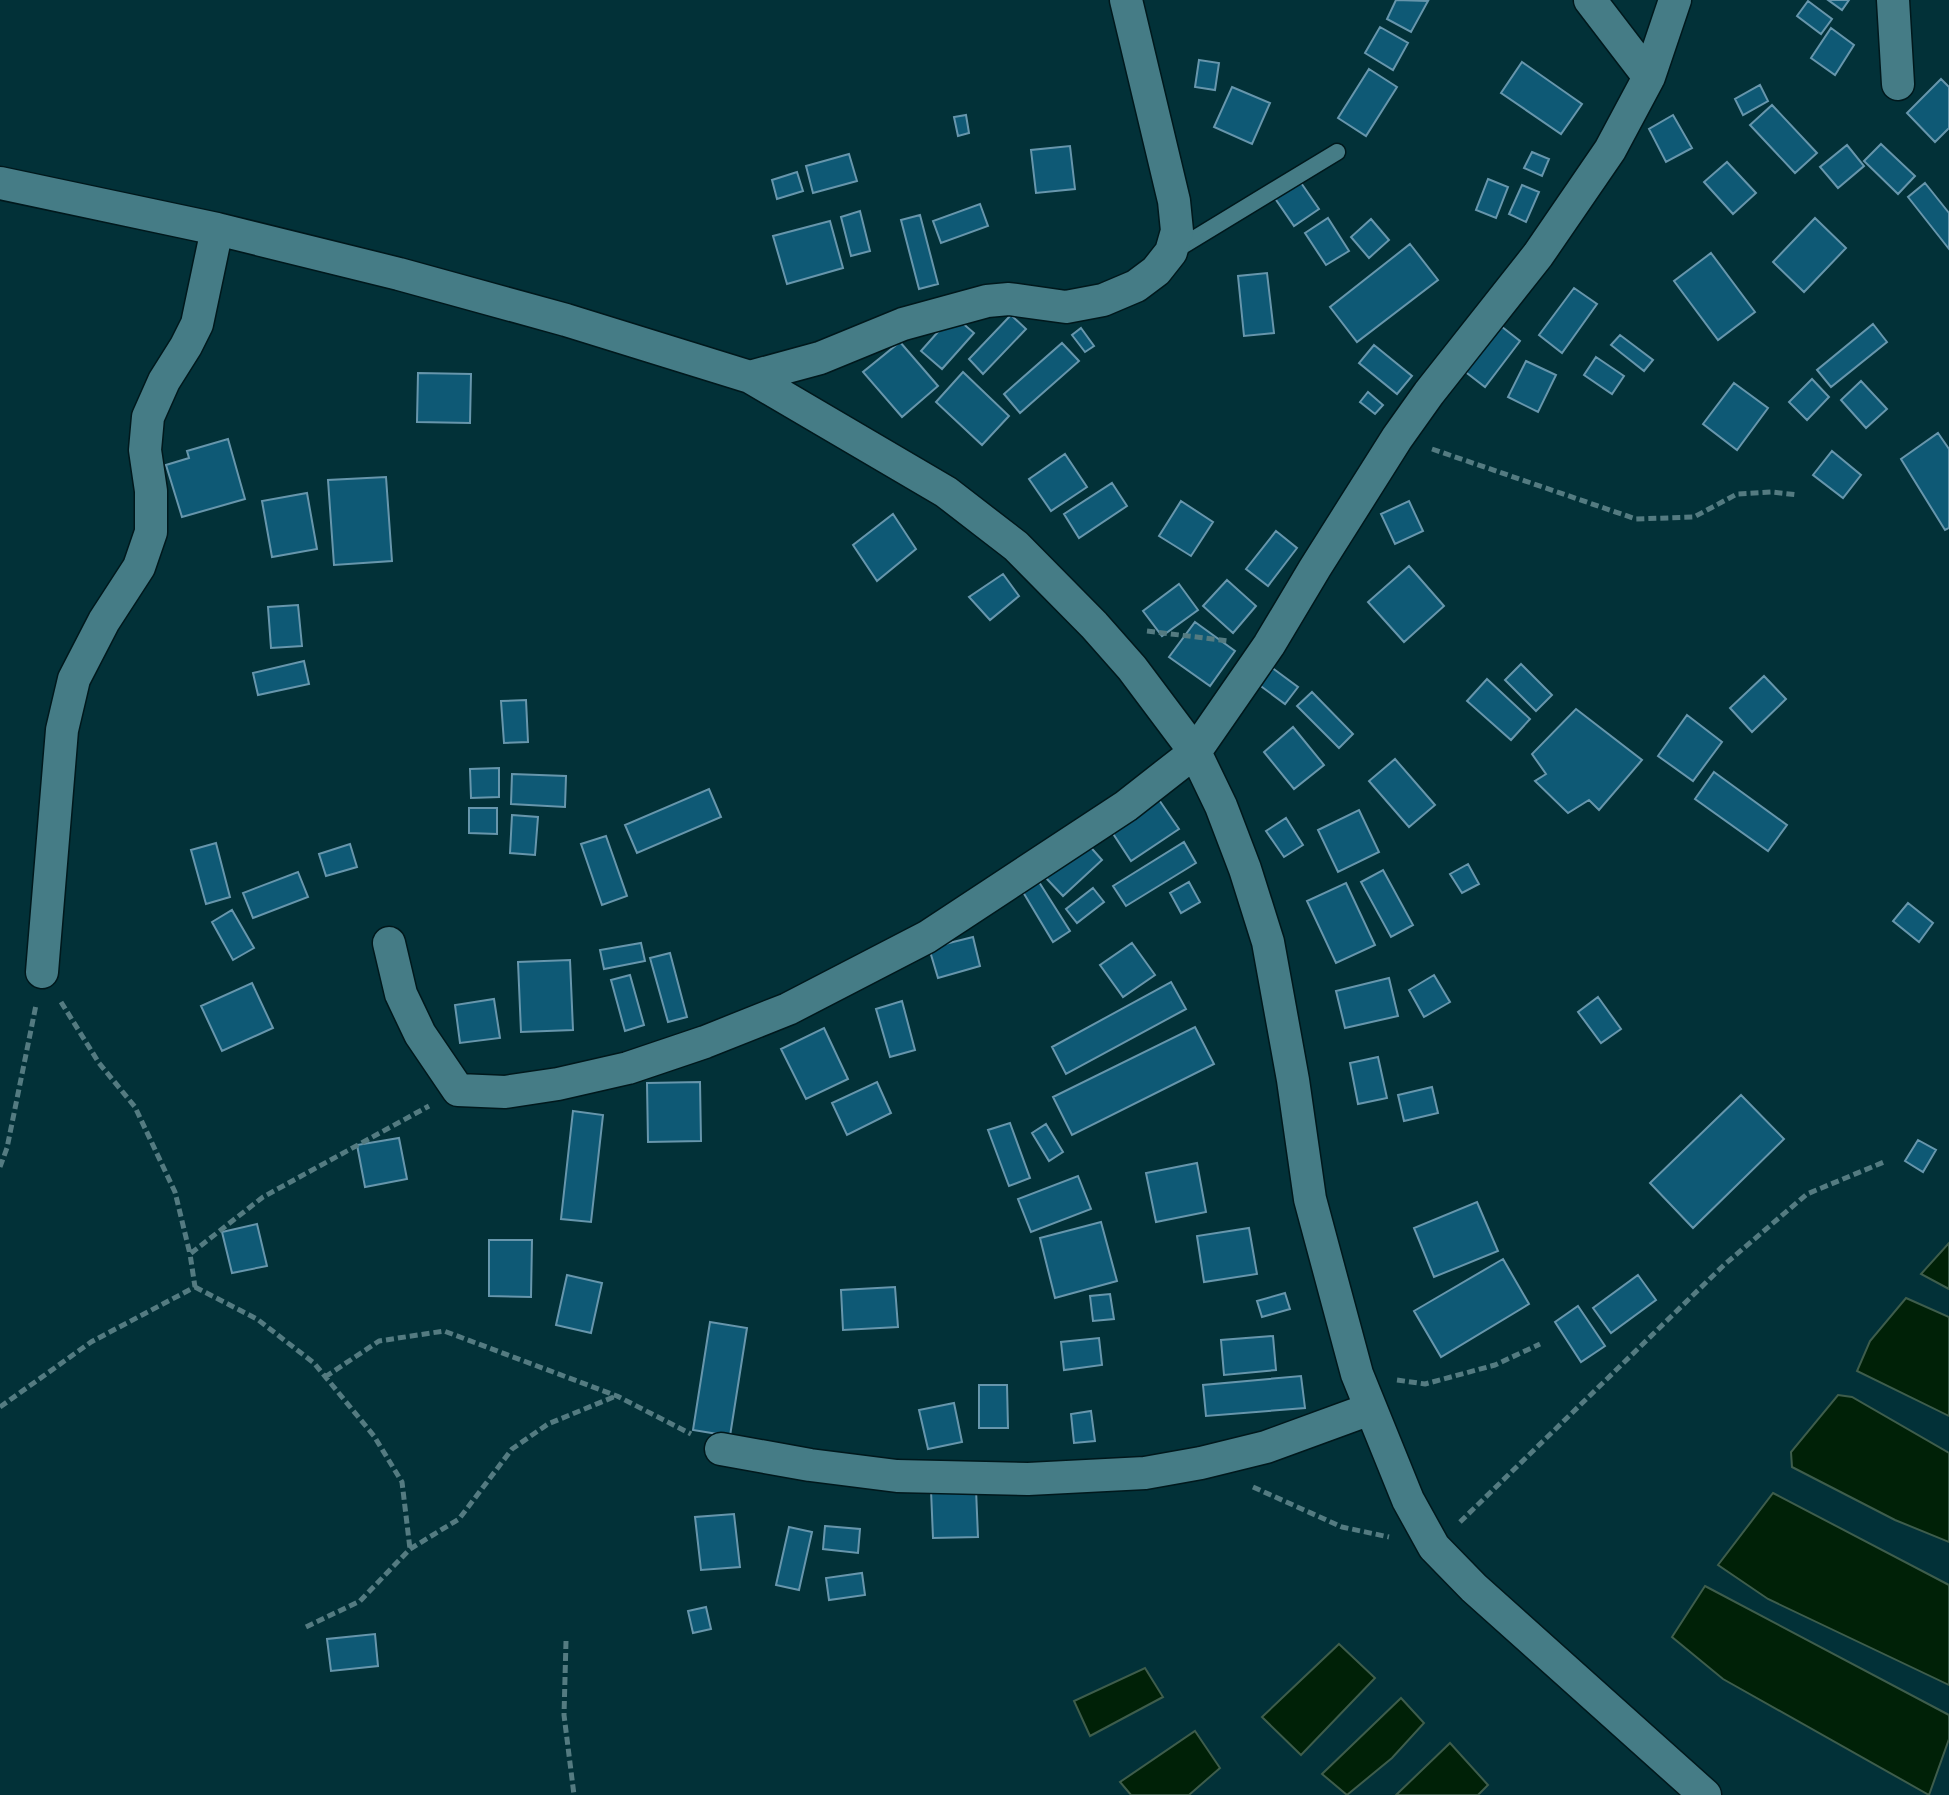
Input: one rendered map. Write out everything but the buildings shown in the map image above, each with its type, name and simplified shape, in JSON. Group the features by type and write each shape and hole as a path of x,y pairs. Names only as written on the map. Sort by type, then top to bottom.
{"street":[{"path":"750,377 820,358 903,324 975,304 1009,299 1066,307 1103,300 1136,286 1156,271 1171,252 1177,231 1174,201 1126,0"},
{"path":"1590,0 1649,77"},
{"path":"389,943 401,994 420,1034 458,1090 505,1092 558,1084 628,1068 788,1009 927,937 1126,806 1195,752 1269,645 1397,438 1538,255 1610,150 1649,77 1675,0"},
{"path":"1893,0 1898,84"},
{"path":"0,183 217,229 399,274 566,320 750,377 946,492 1016,546 1132,668 1195,752 1221,806 1268,942 1293,1080 1310,1199 1357,1374 1408,1500 1434,1547 1474,1588 1705,1795"},
{"path":"42,972 62,730 74,679 104,621 139,567 151,532 151,491 145,450 148,417 164,381 197,324 217,229"},
{"path":"721,1449 897,1476 1028,1479 1145,1473 1266,1447 1370,1409"}],"lane":[{"path":"1171,252 1337,152"}],"path":[{"path":"1397,438 1636,519 1694,517 1737,494 1772,492 1798,495"},
{"path":"1094,625 1269,645"},
{"path":"0,1167 10,1135 42,972"},
{"path":"42,972 99,1063 135,1107 175,1192 195,1287"},
{"path":"190,1254 263,1197 458,1090"},
{"path":"1201,1463 1342,1527 1434,1547 1713,1276 1807,1194 1884,1162"},
{"path":"195,1287 257,1319 314,1363 374,1436 402,1482 410,1549"},
{"path":"0,1407 91,1342 195,1287"},
{"path":"325,1377 379,1341 444,1331 617,1396 721,1449"},
{"path":"1357,1374 1425,1384 1495,1365 1540,1344"},
{"path":"306,1627 360,1601 410,1549 459,1519 512,1449 548,1424 617,1396"},
{"path":"566,1641 564,1715 574,1795"}],"shaded area":[{"path":"1949,1243 1949,1289 1921,1274"},
{"path":"1906,1298 1949,1317 1949,1416 1857,1371 1870,1341"},
{"path":"1838,1395 1852,1397 1949,1453 1949,1542 1895,1520 1792,1467 1791,1452"},
{"path":"1773,1493 1949,1585 1949,1685 1768,1599 1718,1565"},
{"path":"1705,1586 1949,1715 1949,1739 1929,1795 1723,1679 1672,1637"},
{"path":"1339,1644 1375,1678 1301,1755 1262,1717"},
{"path":"1145,1668 1163,1697 1090,1736 1074,1701"},
{"path":"1401,1698 1424,1723 1392,1758 1347,1795 1322,1774"},
{"path":"1195,1731 1220,1768 1189,1795 1131,1795 1120,1782"},
{"path":"1450,1743 1488,1785 1478,1795 1396,1795"}]}
